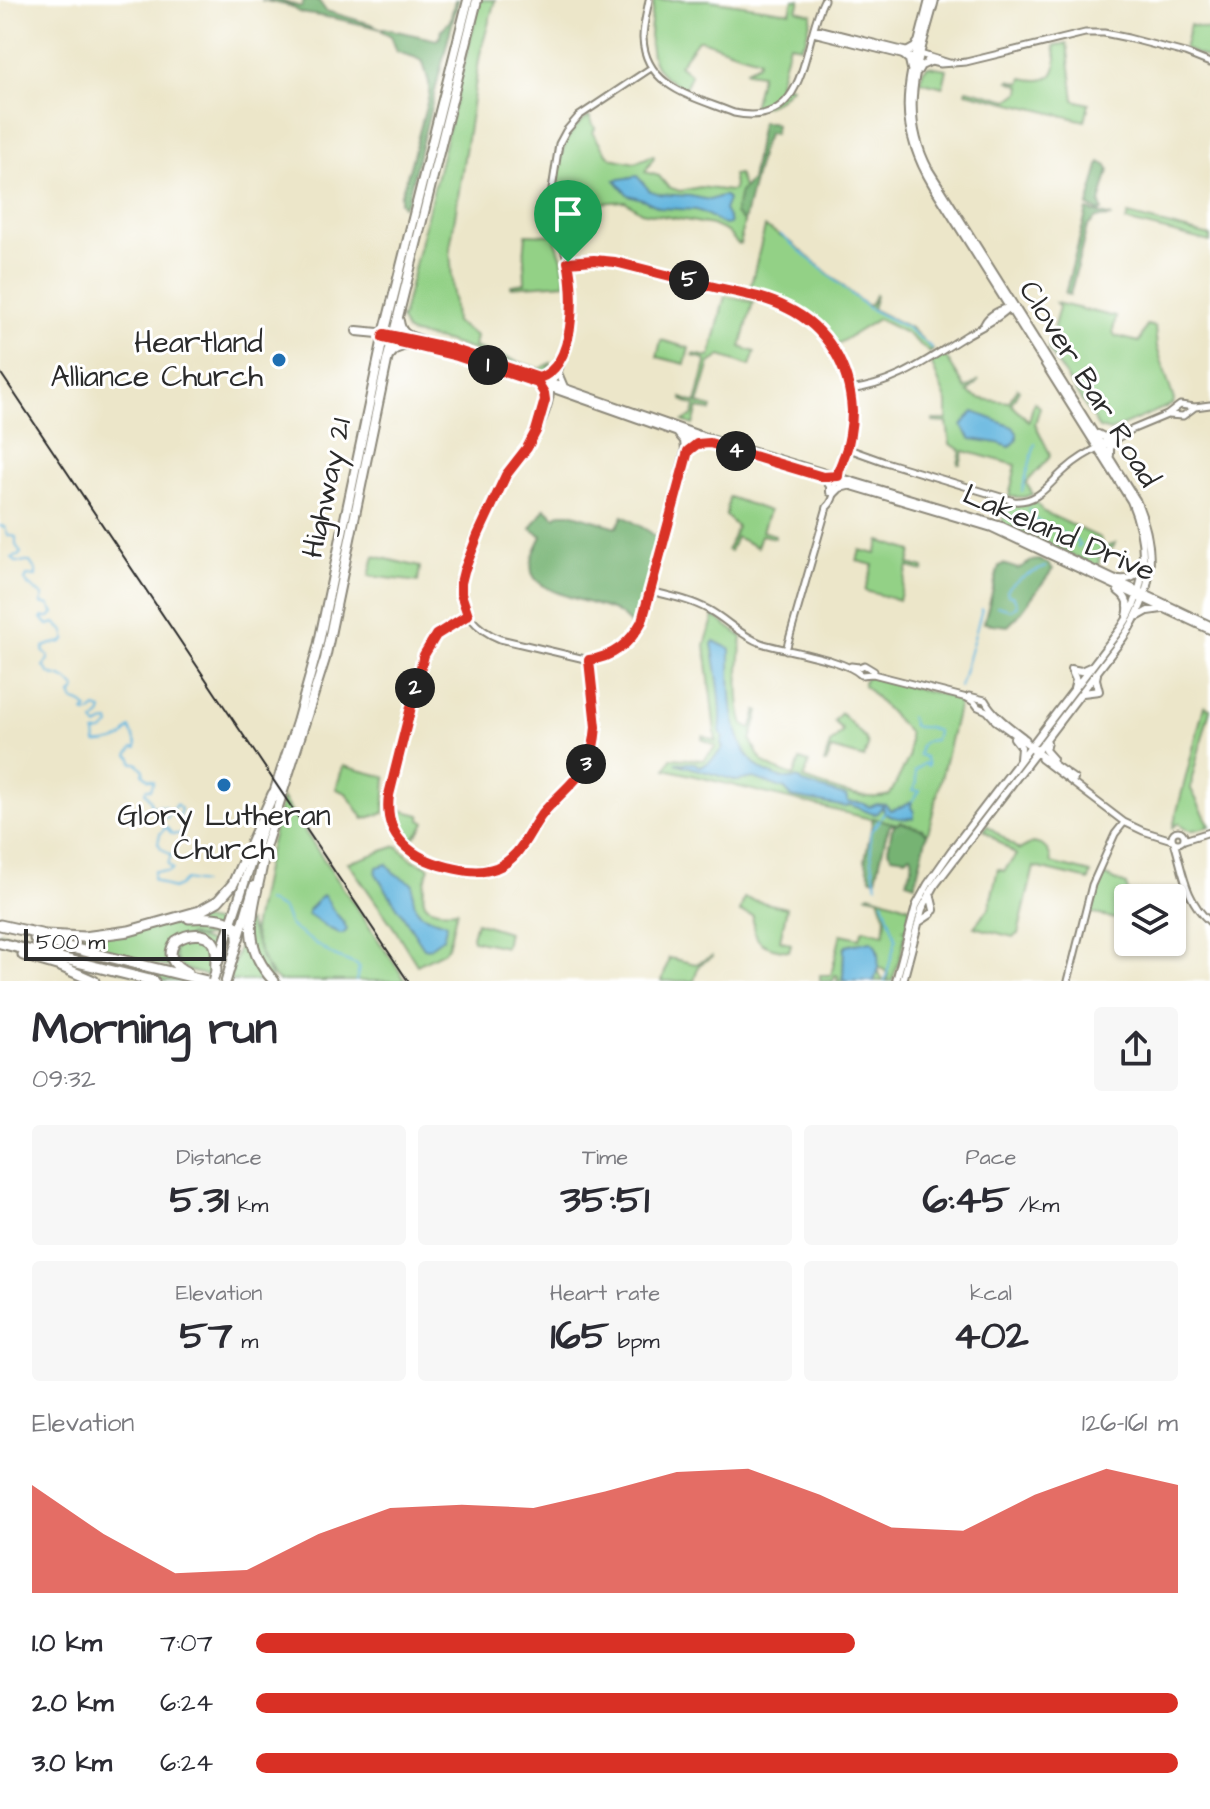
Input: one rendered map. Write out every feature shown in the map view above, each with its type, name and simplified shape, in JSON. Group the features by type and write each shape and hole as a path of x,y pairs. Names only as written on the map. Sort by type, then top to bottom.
{"highway":[{"path":"147,927 200,911 227,892 273,794"},
{"path":"264,852 251,913 251,933 258,960 274,981"},
{"path":"0,928 45,935 101,936 193,918 230,923 237,929 238,939"},
{"path":"0,928 207,981"},
{"path":"199,934 210,939 216,952 215,976 188,973 178,967 171,957 172,947 179,938 199,934"},
{"path":"0,946 94,981"},
{"path":"0,946 154,981"}],"main road":[{"name":"Highway 21","path":"215,976 297,722 322,634 399,274 468,0"},
{"name":"Highway 21","path":"227,979 325,659 387,361 388,335 398,314 477,0"},
{"name":"Clover Bar Road","path":"900,981 903,956 919,907 940,865 1132,625 1150,571 1149,540 1141,511 1111,459 923,170 914,151 906,112 907,90 932,0"},
{"path":"922,39 930,60 914,73 905,53 922,39"},
{"name":"Clover Bar Road","path":"1011,307 1086,418 1131,501 1141,529 1144,552 1141,595 1115,643"},
{"path":"398,314 401,330 420,340"},
{"path":"357,331 388,335 380,381 382,386"},
{"name":"Lakeland Drive","path":"388,335 467,353 691,434 823,475"},
{"name":"Lakeland Drive","path":"388,335 408,344 539,381"},
{"path":"387,361 395,349 408,344"},
{"path":"556,372 555,395 546,400 539,381 556,372"},
{"name":"Lakeland Drive","path":"556,387 710,443 1002,526 1210,628"},
{"path":"1086,418 1100,436 1114,439 1110,448 1111,459"},
{"path":"675,431 687,450 697,444 710,443"},
{"path":"842,465 847,476 840,488 832,493 823,475 842,465"},
{"name":"Lakeland Drive","path":"844,481 992,528 1091,575 1109,580"},
{"path":"1109,580 1133,578 1140,570 1144,552"},
{"path":"1132,625 1143,613 1165,607 1151,586 1150,571"},
{"path":"1091,575 1200,620"},
{"path":"1109,580 1127,601 1128,612 1121,628"},
{"path":"1008,787 1115,643 1141,595"},
{"name":"Lakeland Drive","path":"1165,607 1200,620 1210,628"},
{"path":"1097,667 1099,691 1084,692 1074,697 1076,680 1071,669 1081,671 1097,667"},
{"path":"995,720 1074,779"},
{"path":"1052,726 1045,746 1049,761 1022,764 1018,737 1035,737 1052,726"},
{"name":"Clover Bar Road","path":"900,981 908,965 919,922 919,907 1022,764"},
{"path":"919,922 932,912 930,893"},
{"path":"908,965 919,907"}],"street":[{"path":"649,0 643,35 645,53 652,70 671,87 743,115 763,113 785,103 794,93 824,0"},
{"path":"814,30 950,63 970,62 1100,32 1178,51 1210,63"},
{"path":"652,70 574,121 559,144 551,208 568,262 572,321 556,372 556,387 546,400 540,426 508,472 468,559 461,583 468,615 487,634 572,656 589,658 621,648 633,637 642,621 691,434"},
{"path":"568,262 615,262 786,307 820,331 832,347 844,369 852,412 842,465 844,481 827,503 786,650"},
{"path":"850,390 870,387 901,376 984,325 985,320 1005,307 1011,307"},
{"path":"846,448 1017,502 1036,497 1068,467 1122,432 1178,411 1180,405 1186,410 1210,405"},
{"path":"650,591 700,605 752,639 858,669 861,675 866,671 979,702 985,700 995,720 1124,823 1182,841 1210,832"},
{"path":"468,615 436,635 424,655 389,800 394,831 408,849 426,861 468,871 492,869 507,862 521,849 540,817 590,758 596,727 589,658"},
{"path":"986,707 1018,737"},
{"path":"1049,761 1074,779 1090,796"},
{"path":"1068,981 1092,885 1120,825 1124,823"},
{"path":"1173,838 1179,831 1196,836"},
{"path":"1179,858 1182,833"},
{"path":"1173,838 1187,890 1210,922"}],"green space":[{"path":"261,0 278,0 301,7 304,0 318,0 326,11 382,29 301,13 290,6"},
{"path":"455,0 458,0 407,202 403,206 400,197 429,95 429,83 423,62 397,52 391,36 382,31 383,28 437,40 450,21"},
{"path":"480,0 495,0 480,54 450,249 455,322 476,336 474,347 540,369 552,362 546,372 409,333 400,318"},
{"path":"654,0 709,0 790,12 793,0 800,0 797,10 812,14 802,46 789,44 779,83 791,87 774,102 753,108 761,74 746,70 758,64 759,59 701,40 679,65 691,75 685,88 671,81 661,73 651,52"},
{"path":"1190,25 1210,30 1210,59 1184,49"},
{"path":"1067,43 1074,100 1089,104 1085,121 966,92 967,89 1009,100 1020,92 1021,86 1010,80 1021,83 1023,78 1041,80 1052,75 1056,64 1054,46"},
{"path":"928,66 947,69 943,87 920,81"},
{"path":"589,116 595,128 593,133 611,158 635,163 653,155 645,172 659,176 668,187 680,191 700,187 730,191 734,190 733,175 738,174 745,199 740,244 727,232 712,225 641,212 625,201 599,203 586,186 554,196 566,141"},
{"path":"761,122 776,125 774,134 768,133 762,147 744,222 735,214 735,208 740,192 751,181"},
{"path":"1100,162 1109,170 1100,212 1088,206"},
{"path":"1087,210 1112,217 1096,218 1087,227 1070,295 1065,294"},
{"path":"1128,215 1210,236 1210,242 1126,221"},
{"path":"765,227 792,243 864,304 870,306 875,295 872,309 911,328 933,350 930,353 906,333 878,319 836,345 799,310 751,292"},
{"path":"526,234 554,235 566,283 511,287 525,283"},
{"path":"725,296 753,302 741,347 755,352 750,366 721,356 710,363 698,404 712,408 711,411 698,408 693,425 683,421 693,415 695,406 682,398 696,403 706,363 705,359 693,356 710,357"},
{"path":"1056,303 1116,317 1115,336 1139,342 1147,325 1155,327 1157,347 1173,404 1110,431 1099,428 1048,349 1059,307"},
{"path":"661,340 689,348 685,364 657,357"},
{"path":"944,354 966,389 979,380 968,392 978,398 1009,402 1017,388 1019,390 1011,404 1029,421 1034,402 1040,407 1035,424 1050,454 1026,483 1033,494 1009,497 1016,465 964,451 958,464 961,450 950,444 947,423 933,422 947,420 947,403 931,362"},
{"path":"729,497 769,511 762,531 775,535 775,538 761,535 757,547 736,537 730,551 727,550 737,527 726,516"},
{"path":"1007,502 1035,502 1044,512 1100,538 1104,548 1115,543 1113,548 1100,552 1098,567 1002,523"},
{"path":"545,508 555,517 570,513 617,527 623,516 658,539 633,627 614,611 555,592 536,580 532,562 542,536 531,529"},
{"path":"880,541 912,551 909,564 924,568 923,571 908,567 899,600 865,591 873,565 857,561 860,550 876,554"},
{"path":"374,556 420,567 418,582 369,576"},
{"path":"1039,560 1053,569 1018,616 1008,626 984,623 999,566 1003,564 1018,569"},
{"path":"714,616 742,637 739,670 741,715 744,725 751,729 759,712 751,740 762,761 771,768 794,776 800,760 809,763 804,779 835,790 869,797 890,795 909,757 909,733 863,684 866,676 960,699 928,833 666,769 671,758 704,760 716,746 702,739 703,736 716,741 705,645"},
{"path":"1204,706 1210,709 1191,789 1210,826 1189,830 1179,823 1173,827"},
{"path":"841,713 866,739 868,746 864,758 832,749 824,763 830,744 843,731 834,721"},
{"path":"343,766 386,777 384,813 364,819 346,793 336,789"},
{"path":"282,798 406,981 279,981 272,975 261,958 253,929"},
{"path":"393,808 420,815 425,822 408,844 395,823"},
{"path":"873,818 900,822 922,829 927,834 915,884 906,881 912,865 911,855 905,858 892,856 888,849 896,824 890,825 876,879 871,878 865,860"},
{"path":"987,825 1019,850 1032,843 1043,847 1050,855 1051,863 1091,873 1089,880 1034,867 1018,934 1013,937 974,927 989,908 998,869 1004,871 1016,855 984,830"},
{"path":"397,846 413,860 429,867 423,896 428,907 457,910 448,947 417,965 348,862"},
{"path":"1102,874 1124,884 1114,884 1114,919 1091,913"},
{"path":"870,894 910,907 892,981 874,981 877,970 883,980 887,980 888,974 877,968 878,950 856,944 844,949 845,981 837,981 838,976 835,975 833,981 820,981 820,975 831,975 841,934 860,938 863,929 884,934 886,918 879,897"},
{"path":"744,898 787,908 780,940 791,944 789,951 766,946 757,938 753,916 740,912"},
{"path":"195,919 226,924 218,950 209,936 174,940 176,969 40,938 56,938"},
{"path":"248,922 272,981 229,981"},
{"path":"476,922 508,932 505,947 473,940"},
{"path":"0,932 197,981 164,981 0,940"},
{"path":"190,935 211,943 213,962 209,976 189,971 177,962 173,948"},
{"path":"712,956 699,965 694,981 662,981 669,958 696,964"}],"water":[{"path":"637,176 650,191 659,194 710,200 725,196 728,200 724,210 730,224 724,225 696,210 661,208 628,195 615,180"},
{"path":"974,412 1013,427 1017,440 1010,447 971,439 962,426"},
{"path":"714,641 730,649 731,701 738,737 756,765 770,774 800,779 803,783 846,796 848,802 870,807 886,805 890,810 912,801 914,818 891,816 884,813 883,806 876,814 849,805 792,797 785,789 754,778 737,781 676,763 704,765 723,748"},
{"path":"387,864 394,873 413,884 414,902 420,912 447,923 443,938 428,949 424,948 376,874 377,867"},
{"path":"323,895 344,924 347,930 343,934 308,914 308,910"},
{"path":"871,941 878,954 874,981 845,981 844,949"}],"waterway":[{"path":"781,235 868,308 906,327 932,348"},
{"path":"1022,491 1035,444"},
{"path":"1029,510 1036,520 1077,541 1080,544 1078,547"},
{"path":"0,526 5,527 8,535 16,537 21,553 12,558 16,562 30,562 36,571 36,577 27,576 25,580 43,596 41,603 49,605 54,613 42,618 48,625 55,623 65,632 63,642 44,647 43,651 48,656 44,666 52,675 63,678 76,689 71,695 74,701 88,709 84,712 90,713 96,708 102,710 93,722 97,727 109,722 110,726 95,733 96,743 121,738 130,728 137,748 133,748 128,755 133,763 144,770 143,774 154,781 151,789 145,792 151,806 165,806 160,813 167,818 176,804 181,809 181,834 172,834 166,827 158,843 171,855 168,865 173,869 168,872 154,871 153,879 172,889 185,880 202,883"},
{"path":"997,606 1011,610 1017,605 1014,597 1008,595 1011,586 1046,567"},
{"path":"960,687 982,609"},
{"path":"910,717 913,726 937,731 935,740 921,745 919,755 925,757 928,766 924,763 915,771 913,790 920,791 912,801"},
{"path":"881,818 884,813"},
{"path":"877,886 870,835 879,820"},
{"path":"266,901 283,909 294,929 334,956 357,965 356,981"},
{"path":"883,901 896,939 885,981"}],"railway":[{"path":"0,372 408,981"}],"place":[{"name":"Heartland Alliance Church","path":"279,360"},
{"name":"Glory Lutheran Church","path":"224,785"}],"route":[{"path":"568,262 615,262 786,307 820,331 838,356 850,390 851,429 838,476 832,477 823,477 710,443 697,444 688,451 642,621 633,637 621,648 589,660 596,727 590,758 540,817 515,856 492,869 462,871 426,861 408,849 393,828 389,815 389,795 424,655 436,635 468,615 461,583 468,559 508,472 536,431 545,400 544,393 538,383 483,364 383,338 384,334 393,334 476,356 539,378 545,376 553,371 561,358 571,326 568,262"}]}
